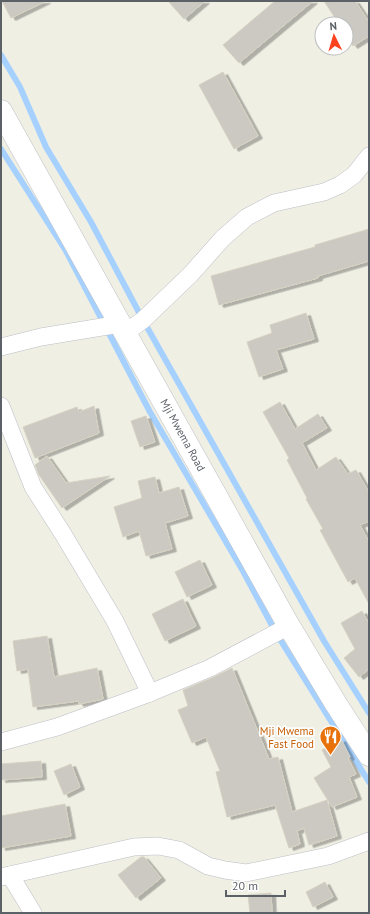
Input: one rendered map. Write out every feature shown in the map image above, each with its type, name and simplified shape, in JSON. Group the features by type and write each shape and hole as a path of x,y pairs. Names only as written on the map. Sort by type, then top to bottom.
{"main road":[{"name":"Mji Mwema Road","path":"1,111 289,626 336,704 366,742"}],"street":[{"path":"1,347 41,337 123,329 143,320 190,275 223,238 246,217 274,203 324,192 340,185 354,175 369,156"},
{"path":"1,406 33,487 63,534 115,622 150,693"},
{"path":"1,742 57,727 150,693 210,668 289,626"},
{"path":"33,913 6,876 134,847 158,846 179,850 208,866 225,870 246,872 328,856 369,841"}],"building":[{"path":"2,1 46,1 11,18"},
{"path":"168,1 205,1 184,19"},
{"path":"275,1 313,1 239,63 223,45"},
{"path":"324,1 355,1 369,22 369,36 354,45 354,16 334,16"},
{"path":"223,72 258,136 234,149 199,85"},
{"path":"369,229 369,261 318,276 318,278 219,305 211,276 315,247 315,245"},
{"path":"306,313 314,339 276,350 283,369 259,377 247,342 272,333 270,325"},
{"path":"280,402 295,429 318,414 327,428 302,443 316,470 336,457 348,474 356,470 367,489 369,494 369,521 360,525 369,542 369,604 355,578 348,582 320,530 323,529 287,460 289,458 263,412"},
{"path":"94,406 99,433 35,458 23,427 77,407 79,412"},
{"path":"146,416 155,442 140,447 131,421"},
{"path":"47,456 66,483 110,476 62,508 39,475 35,465"},
{"path":"155,477 159,493 179,487 188,516 165,523 172,549 146,556 139,531 123,537 114,507 142,498 138,481"},
{"path":"200,560 212,585 187,597 175,572"},
{"path":"183,599 196,626 165,641 152,614"},
{"path":"362,611 369,624 369,672 368,670 359,677 344,658 355,649 341,623"},
{"path":"47,636 54,677 97,668 103,699 79,704 78,701 33,707 28,669 17,671 13,641"},
{"path":"232,668 269,759 278,757 292,812 327,800 337,836 309,845 304,828 297,831 300,844 289,848 275,805 227,817 216,772 220,771 206,737 192,743 178,710 188,706 183,690"},
{"path":"341,739 356,774 349,777 357,797 332,807 314,778 331,767 322,750"},
{"path":"41,761 42,777 1,780 1,764"},
{"path":"71,764 80,787 64,795 54,771"},
{"path":"65,804 71,836 1,848 1,816"},
{"path":"141,857 144,857 161,878 136,898 118,875"},
{"path":"325,882 333,897 313,907 306,892"},
{"path":"271,893 272,913 250,913 248,895"}],"waterway":[{"path":"1,55 20,87 46,147 91,222 143,320 324,641 369,713"},
{"path":"1,149 66,251 150,412 243,571 276,633 369,782"}],"place":[{"name":"Mji Mwema Fast Food","path":"330,756"}]}
